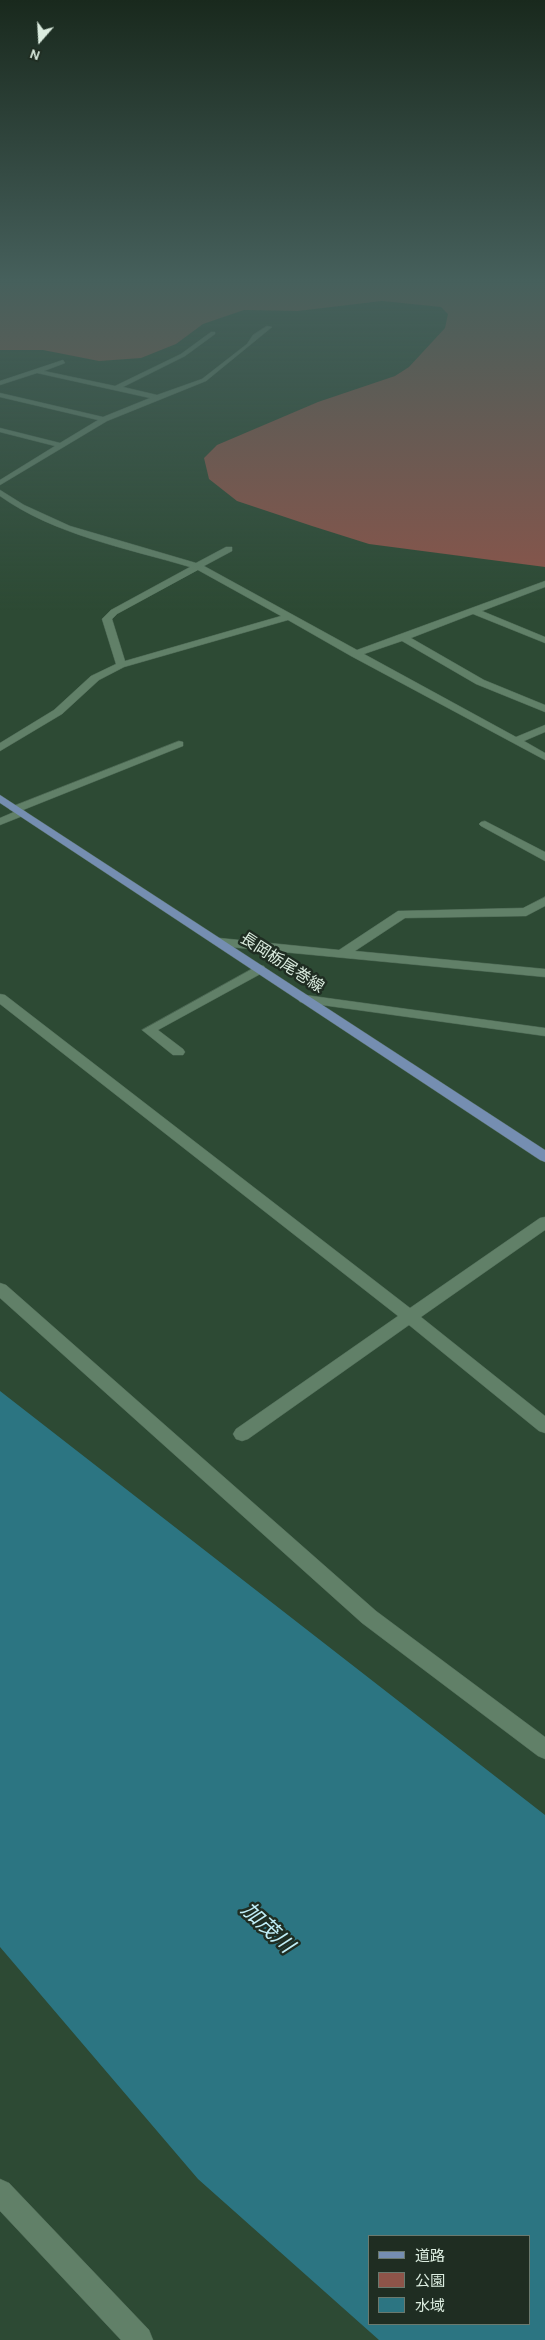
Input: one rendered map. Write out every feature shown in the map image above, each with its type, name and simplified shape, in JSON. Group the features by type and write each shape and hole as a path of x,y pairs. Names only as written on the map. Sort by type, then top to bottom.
{"main road":[{"name":"長岡栃尾巻線","path":"0,798 545,1157"}],"street":[{"path":"131,392 157,397"},
{"path":"0,483 104,419 170,392"},
{"path":"0,395 104,419"},
{"path":"0,430 61,446"},
{"path":"0,492 21,507 67,528 198,567 286,617 545,757"},
{"path":"121,665 107,620 114,612 229,549"},
{"path":"354,654 403,638 545,584"},
{"path":"473,611 545,640"},
{"path":"0,748 58,712 95,678 121,665 286,617"},
{"path":"403,638 480,682 545,709"},
{"path":"515,741 545,728"},
{"path":"0,822 18,811 179,744"},
{"path":"485,824 545,857"},
{"path":"342,953 402,914 526,912 545,901"},
{"path":"219,942 545,974"},
{"path":"178,1052 149,1030 259,969"},
{"path":"0,998 410,1317 545,1426"},
{"path":"305,999 545,1032"},
{"path":"242,1434 545,1222"},
{"path":"0,1289 369,1617 545,1749"},
{"path":"0,2192 139,2340"}],"green space":[{"path":"347,392 545,392 545,567 369,544 237,501 209,479 204,458 217,445 318,402"}],"water":[{"name":"加茂川","path":"0,1391 545,1815 545,2340 379,2340 198,2179 0,1947"}]}
